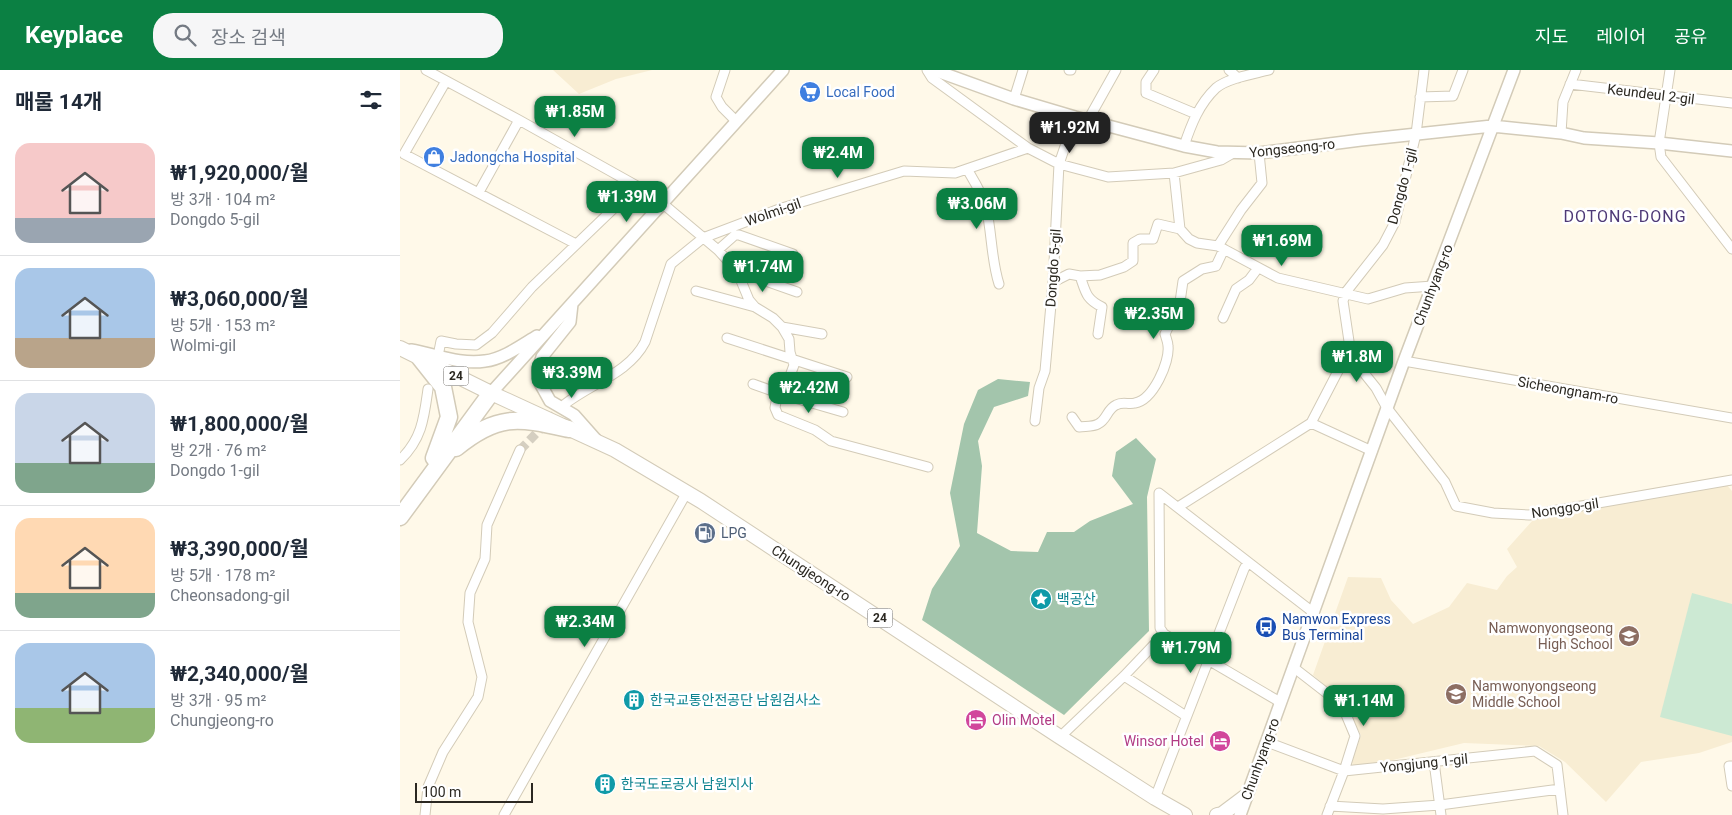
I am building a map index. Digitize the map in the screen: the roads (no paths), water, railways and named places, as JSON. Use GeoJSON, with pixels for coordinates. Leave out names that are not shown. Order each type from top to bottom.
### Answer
{"type":"FeatureCollection","features":[{"type":"Feature","properties":{"kind":"highway"},"geometry":{"type":"LineString","coordinates":[[400,517],[437,460],[449,418],[443,387],[420,358]]}},
{"type":"Feature","properties":{"kind":"highway"},"geometry":{"type":"LineString","coordinates":[[400,499],[437,460],[491,393]]}},
{"type":"Feature","properties":{"kind":"highway"},"geometry":{"type":"LineString","coordinates":[[437,460],[493,424],[529,421],[569,430]]}},
{"type":"Feature","properties":{"kind":"main road","name":"Chungjeong-ro"},"geometry":{"type":"LineString","coordinates":[[401,348],[491,393],[615,450],[687,492],[1060,737],[1185,815]]}},
{"type":"Feature","properties":{"kind":"main road"},"geometry":{"type":"LineString","coordinates":[[1217,815],[1222,814],[1246,796]]}},
{"type":"Feature","properties":{"kind":"street"},"geometry":{"type":"LineString","coordinates":[[426,70],[637,186],[662,203],[718,250],[736,271],[748,300],[755,308]]}},
{"type":"Feature","properties":{"kind":"street"},"geometry":{"type":"LineString","coordinates":[[725,70],[716,97],[722,107],[736,122]]}},
{"type":"Feature","properties":{"kind":"street"},"geometry":{"type":"LineString","coordinates":[[491,393],[783,70]]}},
{"type":"Feature","properties":{"kind":"street"},"geometry":{"type":"LineString","coordinates":[[927,70],[932,78],[1028,148],[1059,164],[1108,177],[1174,173],[1221,160],[1232,153]]}},
{"type":"Feature","properties":{"kind":"street","name":"Yongseong-ro"},"geometry":{"type":"LineString","coordinates":[[934,70],[1014,99],[1075,117],[1184,146],[1232,153],[1259,153],[1492,126],[1561,133],[1584,138],[1659,143],[1732,151]]}},
{"type":"Feature","properties":{"kind":"street"},"geometry":{"type":"LineString","coordinates":[[1014,99],[1023,70]]}},
{"type":"Feature","properties":{"kind":"street"},"geometry":{"type":"LineString","coordinates":[[1088,120],[1116,70]]}},
{"type":"Feature","properties":{"kind":"street"},"geometry":{"type":"LineString","coordinates":[[1154,70],[1146,82],[1146,93],[1196,114]]}},
{"type":"Feature","properties":{"kind":"street"},"geometry":{"type":"LineString","coordinates":[[1229,70],[1238,78]]}},
{"type":"Feature","properties":{"kind":"street"},"geometry":{"type":"LineString","coordinates":[[1184,146],[1196,114],[1217,87],[1238,78],[1269,70]]}},
{"type":"Feature","properties":{"kind":"street","name":"Dongdo 1-gil"},"geometry":{"type":"LineString","coordinates":[[1346,292],[1383,245],[1394,222],[1416,134],[1424,70]]}},
{"type":"Feature","properties":{"kind":"street"},"geometry":{"type":"LineString","coordinates":[[1420,97],[1453,96],[1463,70]]}},
{"type":"Feature","properties":{"kind":"street","name":"Chunhyang-ro"},"geometry":{"type":"LineString","coordinates":[[1240,815],[1404,361],[1514,70]]}},
{"type":"Feature","properties":{"kind":"street"},"geometry":{"type":"LineString","coordinates":[[1561,133],[1563,102],[1576,70]]}},
{"type":"Feature","properties":{"kind":"street"},"geometry":{"type":"LineString","coordinates":[[1670,70],[1659,143],[1661,157],[1732,249]]}},
{"type":"Feature","properties":{"kind":"street"},"geometry":{"type":"LineString","coordinates":[[446,81],[404,154],[576,244]]}},
{"type":"Feature","properties":{"kind":"street","name":"Keundeul 2-gil"},"geometry":{"type":"LineString","coordinates":[[1570,84],[1732,103]]}},
{"type":"Feature","properties":{"kind":"street","name":"Dongdo 5-gil"},"geometry":{"type":"LineString","coordinates":[[1035,421],[1039,388],[1045,371],[1053,282],[1059,164],[1075,117]]}},
{"type":"Feature","properties":{"kind":"street"},"geometry":{"type":"LineString","coordinates":[[479,192],[519,120]]}},
{"type":"Feature","properties":{"kind":"street","name":"Wolmi-gil"},"geometry":{"type":"LineString","coordinates":[[565,404],[578,394],[629,364],[640,353],[646,342],[671,264],[703,238],[782,208],[904,171],[955,173],[1028,148]]}},
{"type":"Feature","properties":{"kind":"street"},"geometry":{"type":"LineString","coordinates":[[1072,417],[1079,427],[1098,424],[1105,418],[1109,409],[1124,402],[1136,403],[1146,398],[1157,385],[1169,346],[1165,334],[1180,302],[1183,281],[1202,269],[1216,266],[1221,247],[1241,210],[1262,183],[1259,153]]}},
{"type":"Feature","properties":{"kind":"street"},"geometry":{"type":"LineString","coordinates":[[966,169],[980,190],[986,207],[999,284]]}},
{"type":"Feature","properties":{"kind":"street"},"geometry":{"type":"LineString","coordinates":[[1174,173],[1180,229],[1189,240],[1197,244],[1221,247],[1278,278],[1346,292],[1368,299],[1405,288],[1433,286]]}},
{"type":"Feature","properties":{"kind":"street"},"geometry":{"type":"LineString","coordinates":[[438,350],[441,342],[476,345],[492,333],[532,287],[637,186]]}},
{"type":"Feature","properties":{"kind":"street"},"geometry":{"type":"LineString","coordinates":[[1053,282],[1069,274],[1080,276],[1100,275],[1124,267],[1133,261],[1133,243],[1140,239],[1153,239],[1158,224],[1180,229]]}},
{"type":"Feature","properties":{"kind":"street"},"geometry":{"type":"LineString","coordinates":[[718,250],[735,235],[739,235],[793,254]]}},
{"type":"Feature","properties":{"kind":"street"},"geometry":{"type":"LineString","coordinates":[[1224,318],[1236,289],[1249,280],[1258,268]]}},
{"type":"Feature","properties":{"kind":"street"},"geometry":{"type":"LineString","coordinates":[[736,271],[797,292]]}},
{"type":"Feature","properties":{"kind":"street"},"geometry":{"type":"LineString","coordinates":[[1080,276],[1091,301],[1102,307],[1098,334]]}},
{"type":"Feature","properties":{"kind":"street"},"geometry":{"type":"LineString","coordinates":[[696,291],[755,308],[773,318],[782,327],[789,339],[794,365],[776,402],[778,415],[815,430],[831,441],[928,467]]}},
{"type":"Feature","properties":{"kind":"street"},"geometry":{"type":"LineString","coordinates":[[1346,292],[1344,301],[1350,348],[1356,364],[1376,388],[1388,408]]}},
{"type":"Feature","properties":{"kind":"street"},"geometry":{"type":"LineString","coordinates":[[572,304],[570,322],[542,357],[538,371],[540,383],[550,401],[574,415],[599,443]]}},
{"type":"Feature","properties":{"kind":"street"},"geometry":{"type":"LineString","coordinates":[[782,327],[822,334]]}},
{"type":"Feature","properties":{"kind":"street"},"geometry":{"type":"LineString","coordinates":[[401,348],[461,360],[486,361],[503,355],[550,328]]}},
{"type":"Feature","properties":{"kind":"street"},"geometry":{"type":"LineString","coordinates":[[727,338],[847,377]]}},
{"type":"Feature","properties":{"kind":"street"},"geometry":{"type":"LineString","coordinates":[[1178,507],[1311,423],[1350,348]]}},
{"type":"Feature","properties":{"kind":"street","name":"Sicheongnam-ro"},"geometry":{"type":"LineString","coordinates":[[1404,361],[1732,418]]}},
{"type":"Feature","properties":{"kind":"street"},"geometry":{"type":"LineString","coordinates":[[753,384],[843,412]]}},
{"type":"Feature","properties":{"kind":"street"},"geometry":{"type":"LineString","coordinates":[[400,460],[416,441],[423,425],[428,390]]}},
{"type":"Feature","properties":{"kind":"street","name":"Nonggo-gil"},"geometry":{"type":"LineString","coordinates":[[1388,408],[1445,482],[1456,506],[1465,508],[1493,513],[1529,515],[1732,480]]}},
{"type":"Feature","properties":{"kind":"street"},"geometry":{"type":"LineString","coordinates":[[1311,423],[1372,451]]}},
{"type":"Feature","properties":{"kind":"street"},"geometry":{"type":"LineString","coordinates":[[425,815],[428,787],[443,752],[478,697],[482,677],[468,622],[470,593],[485,559],[488,525],[520,450]]}},
{"type":"Feature","properties":{"kind":"street"},"geometry":{"type":"LineString","coordinates":[[504,815],[687,492]]}},
{"type":"Feature","properties":{"kind":"street"},"geometry":{"type":"LineString","coordinates":[[1060,737],[1124,676],[1164,634],[1160,628],[1159,492],[1314,613]]}},
{"type":"Feature","properties":{"kind":"street"},"geometry":{"type":"LineString","coordinates":[[1155,798],[1248,562]]}},
{"type":"Feature","properties":{"kind":"street","name":"Chunhyang-ro"},"geometry":{"type":"LineString","coordinates":[[1164,634],[1280,702]]}},
{"type":"Feature","properties":{"kind":"street"},"geometry":{"type":"LineString","coordinates":[[1293,667],[1342,705],[1355,736],[1327,815]]}},
{"type":"Feature","properties":{"kind":"street"},"geometry":{"type":"LineString","coordinates":[[1124,676],[1186,716]]}},
{"type":"Feature","properties":{"kind":"street","name":"Yongjung 1-gil"},"geometry":{"type":"LineString","coordinates":[[1267,742],[1344,771],[1535,751],[1557,765],[1563,815]]}},
{"type":"Feature","properties":{"kind":"street"},"geometry":{"type":"LineString","coordinates":[[1434,762],[1441,815]]}},
{"type":"Feature","properties":{"kind":"street"},"geometry":{"type":"LineString","coordinates":[[1732,766],[1729,766],[1732,786]]}},
{"type":"Feature","properties":{"kind":"street"},"geometry":{"type":"LineString","coordinates":[[1330,806],[1383,809],[1440,805],[1560,789]]}},
{"type":"Feature","properties":{"kind":"street"},"geometry":{"type":"LineString","coordinates":[[1246,796],[1250,815]]}},
{"type":"Feature","properties":{"kind":"tunnel"},"geometry":{"type":"LineString","coordinates":[[520,450],[565,404]]}},
{"type":"Feature","properties":{"kind":"place","name":"Local Food"},"geometry":{"type":"Point","coordinates":[810,92]}},
{"type":"Feature","properties":{"kind":"place","name":"Jadongcha Hospital"},"geometry":{"type":"Point","coordinates":[434,157]}},
{"type":"Feature","properties":{"kind":"place","name":"LPG"},"geometry":{"type":"Point","coordinates":[705,533]}},
{"type":"Feature","properties":{"kind":"place","name":"백공산"},"geometry":{"type":"Point","coordinates":[1041,599]}},
{"type":"Feature","properties":{"kind":"place","name":"Namwon Express Bus Terminal"},"geometry":{"type":"Point","coordinates":[1266,627]}},
{"type":"Feature","properties":{"kind":"place","name":"Namwonyongseong High School"},"geometry":{"type":"Point","coordinates":[1629,636]}},
{"type":"Feature","properties":{"kind":"place","name":"Namwonyongseong Middle School"},"geometry":{"type":"Point","coordinates":[1456,694]}},
{"type":"Feature","properties":{"kind":"place","name":"한국교통안전공단 남원검사소"},"geometry":{"type":"Point","coordinates":[634,700]}},
{"type":"Feature","properties":{"kind":"place","name":"Olin Motel"},"geometry":{"type":"Point","coordinates":[976,720]}},
{"type":"Feature","properties":{"kind":"place","name":"Winsor Hotel"},"geometry":{"type":"Point","coordinates":[1220,741]}},
{"type":"Feature","properties":{"kind":"place","name":"한국도로공사 남원지사"},"geometry":{"type":"Point","coordinates":[605,784]}},
{"type":"Feature","properties":{"kind":"district","name":"DOTONG-DONG"},"geometry":{"type":"Point","coordinates":[1625,216]}}]}
